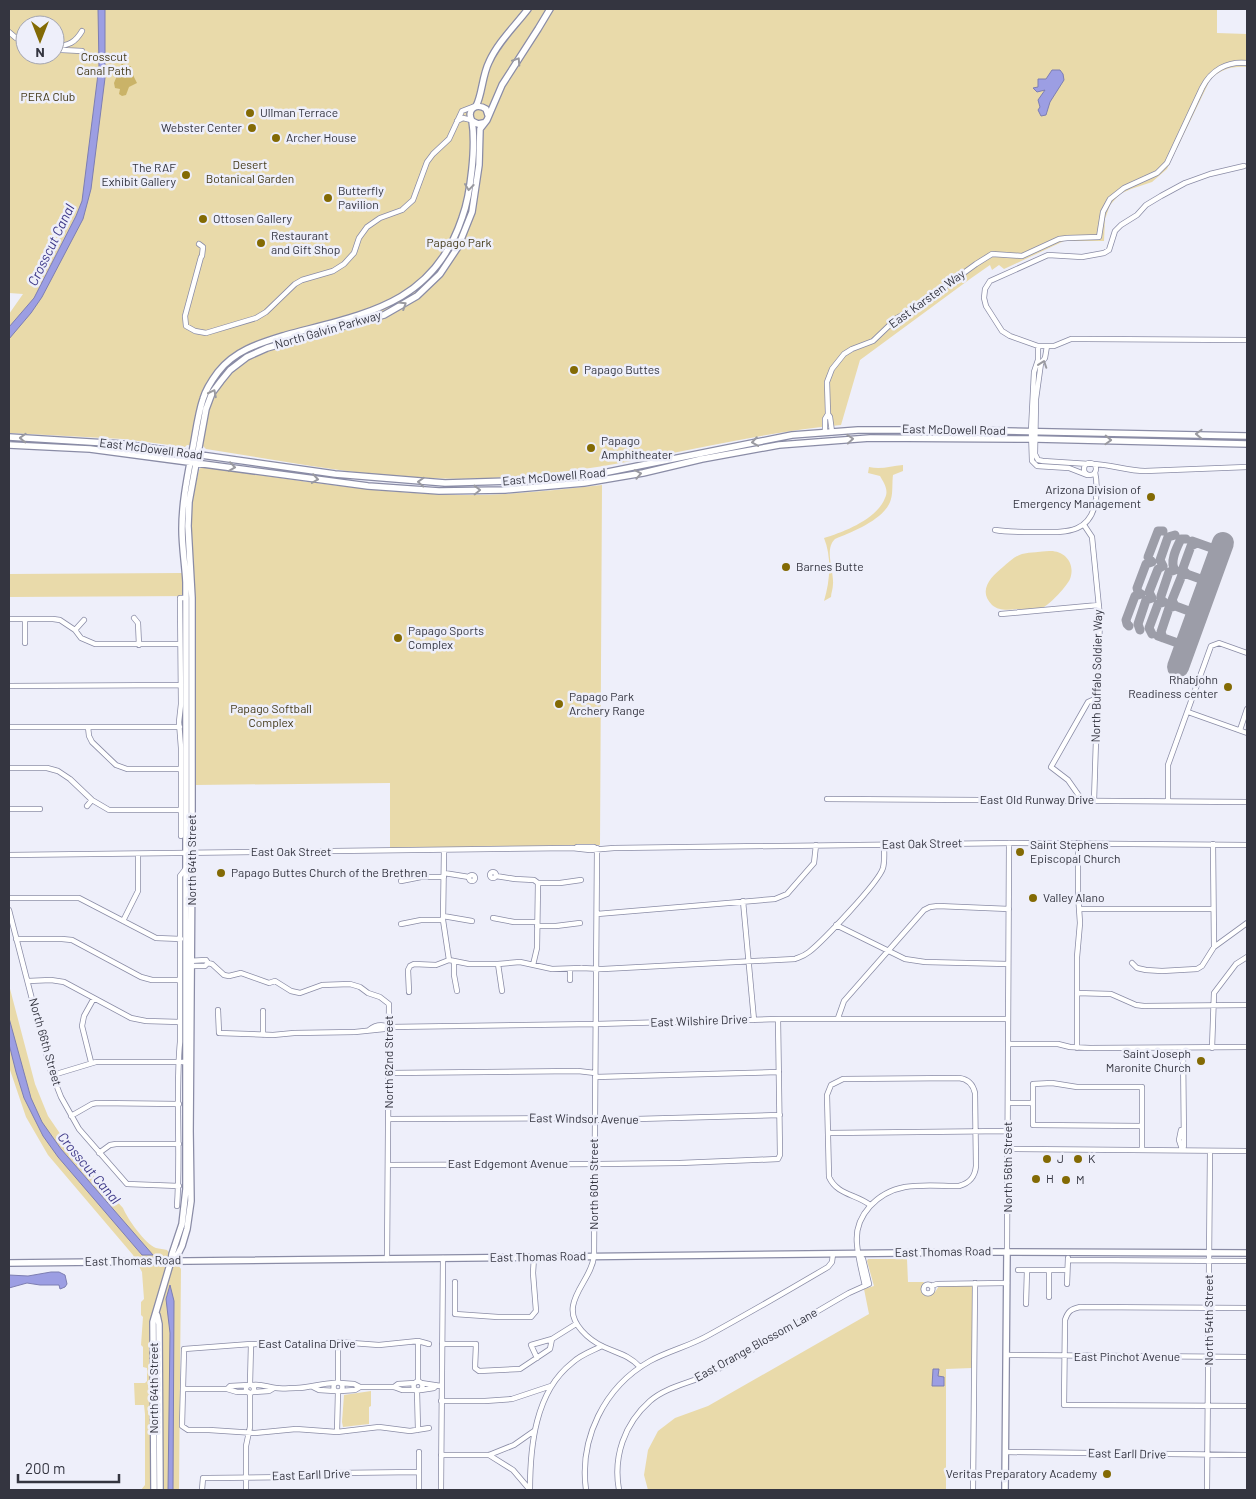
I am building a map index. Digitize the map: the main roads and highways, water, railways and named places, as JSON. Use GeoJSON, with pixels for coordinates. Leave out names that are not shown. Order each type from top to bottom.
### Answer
{"type":"FeatureCollection","features":[{"type":"Feature","properties":{"kind":"main road"},"geometry":{"type":"LineString","coordinates":[[528,9],[489,61],[479,100],[470,112],[471,121],[478,124],[483,123],[488,117],[502,85],[550,9]]}},
{"type":"Feature","properties":{"kind":"main road"},"geometry":{"type":"LineString","coordinates":[[475,106],[481,106],[486,109],[488,117]]}},
{"type":"Feature","properties":{"kind":"main road","name":"North Galvin Parkway"},"geometry":{"type":"LineString","coordinates":[[195,454],[201,406],[206,392],[219,371],[236,355],[262,342],[378,309],[405,294],[435,268],[453,240],[465,210],[472,150],[471,121]]}},
{"type":"Feature","properties":{"kind":"main road","name":"North Galvin Parkway"},"geometry":{"type":"LineString","coordinates":[[195,454],[212,393],[224,377],[241,361],[267,348],[384,315],[416,296],[440,274],[458,247],[470,219],[475,200],[479,165],[479,132],[483,123]]}},
{"type":"Feature","properties":{"kind":"main road","name":"East McDowell Road"},"geometry":{"type":"LineString","coordinates":[[9,437],[109,443],[378,479],[445,483],[563,478],[610,472],[742,444],[792,435],[829,432],[889,429],[1247,436]]}},
{"type":"Feature","properties":{"kind":"main road"},"geometry":{"type":"LineString","coordinates":[[781,445],[784,442],[825,438],[829,432]]}},
{"type":"Feature","properties":{"kind":"main road"},"geometry":{"type":"LineString","coordinates":[[38,438],[71,448],[79,444],[109,443]]}},
{"type":"Feature","properties":{"kind":"main road","name":"East McDowell Road"},"geometry":{"type":"LineString","coordinates":[[9,445],[71,448],[132,454],[374,487],[432,491],[505,490],[604,480],[781,445],[872,438],[1034,439],[1247,444]]}},
{"type":"Feature","properties":{"kind":"main road","name":"North 64th Street"},"geometry":{"type":"LineString","coordinates":[[160,1490],[159,1324],[157,1316],[161,1291],[171,1261],[178,1254],[185,1236],[189,1192],[189,726],[183,505],[195,454]]}},
{"type":"Feature","properties":{"kind":"main road","name":"North 64th Street"},"geometry":{"type":"LineString","coordinates":[[185,540],[192,593],[189,726]]}},
{"type":"Feature","properties":{"kind":"main road","name":"North 64th Street"},"geometry":{"type":"LineString","coordinates":[[189,963],[187,867],[190,853]]}},
{"type":"Feature","properties":{"kind":"main road","name":"North 56th Street"},"geometry":{"type":"LineString","coordinates":[[1005,1490],[1008,1252]]}},
{"type":"Feature","properties":{"kind":"main road","name":"East Thomas Road"},"geometry":{"type":"LineString","coordinates":[[9,1263],[859,1253],[1247,1253]]}},
{"type":"Feature","properties":{"kind":"main road","name":"North 64th Street"},"geometry":{"type":"LineString","coordinates":[[154,1490],[153,1322],[157,1316]]}},
{"type":"Feature","properties":{"kind":"water"},"geometry":{"type":"Polygon","coordinates":[[[98,9],[105,9],[105,78],[91,189],[83,219],[42,297],[9,339],[9,327],[34,298],[82,201],[99,66],[98,9]]]}},
{"type":"Feature","properties":{"kind":"water"},"geometry":{"type":"Polygon","coordinates":[[[1052,70],[1060,70],[1064,80],[1050,102],[1046,115],[1041,116],[1038,110],[1040,107],[1038,100],[1045,90],[1037,92],[1033,88],[1038,87],[1038,79],[1046,79],[1052,70]]]}},
{"type":"Feature","properties":{"kind":"water"},"geometry":{"type":"Polygon","coordinates":[[[9,1018],[31,1098],[42,1122],[61,1149],[153,1255],[142,1255],[58,1157],[43,1136],[24,1098],[16,1072],[9,1044],[9,1018]]]}},
{"type":"Feature","properties":{"kind":"water"},"geometry":{"type":"Polygon","coordinates":[[[59,1272],[65,1275],[67,1284],[65,1287],[60,1289],[59,1285],[27,1283],[9,1288],[9,1275],[28,1276],[59,1272]]]}},
{"type":"Feature","properties":{"kind":"water"},"geometry":{"type":"Polygon","coordinates":[[[170,1285],[174,1301],[173,1490],[168,1490],[170,1333],[166,1299],[170,1285]]]}},
{"type":"Feature","properties":{"kind":"water"},"geometry":{"type":"Polygon","coordinates":[[[933,1369],[939,1369],[938,1376],[944,1377],[944,1386],[932,1386],[933,1369]]]}},
{"type":"Feature","properties":{"kind":"place","name":"Ullman Terrace"},"geometry":{"type":"Point","coordinates":[250,113]}},
{"type":"Feature","properties":{"kind":"place","name":"Webster Center"},"geometry":{"type":"Point","coordinates":[252,128]}},
{"type":"Feature","properties":{"kind":"place","name":"Archer House"},"geometry":{"type":"Point","coordinates":[276,138]}},
{"type":"Feature","properties":{"kind":"place","name":"The RAF Exhibit Gallery"},"geometry":{"type":"Point","coordinates":[186,175]}},
{"type":"Feature","properties":{"kind":"place","name":"Butterfly Pavilion"},"geometry":{"type":"Point","coordinates":[328,198]}},
{"type":"Feature","properties":{"kind":"place","name":"Ottosen Gallery"},"geometry":{"type":"Point","coordinates":[203,219]}},
{"type":"Feature","properties":{"kind":"place","name":"Restaurant and Gift Shop"},"geometry":{"type":"Point","coordinates":[261,243]}},
{"type":"Feature","properties":{"kind":"place","name":"Papago Buttes"},"geometry":{"type":"Point","coordinates":[574,370]}},
{"type":"Feature","properties":{"kind":"place","name":"Papago Amphitheater"},"geometry":{"type":"Point","coordinates":[591,448]}},
{"type":"Feature","properties":{"kind":"place","name":"Arizona Division of Emergency Management"},"geometry":{"type":"Point","coordinates":[1151,497]}},
{"type":"Feature","properties":{"kind":"place","name":"Barnes Butte"},"geometry":{"type":"Point","coordinates":[786,567]}},
{"type":"Feature","properties":{"kind":"place","name":"Papago Sports Complex"},"geometry":{"type":"Point","coordinates":[398,638]}},
{"type":"Feature","properties":{"kind":"place","name":"Rhabjohn Readiness center"},"geometry":{"type":"Point","coordinates":[1228,687]}},
{"type":"Feature","properties":{"kind":"place","name":"Papago Park Archery Range"},"geometry":{"type":"Point","coordinates":[559,704]}},
{"type":"Feature","properties":{"kind":"place","name":"Saint Stephens Episcopal Church"},"geometry":{"type":"Point","coordinates":[1020,852]}},
{"type":"Feature","properties":{"kind":"place","name":"Papago Buttes Church of the Brethren"},"geometry":{"type":"Point","coordinates":[221,873]}},
{"type":"Feature","properties":{"kind":"place","name":"Valley Alano"},"geometry":{"type":"Point","coordinates":[1033,898]}},
{"type":"Feature","properties":{"kind":"place","name":"Saint Joseph Maronite Church"},"geometry":{"type":"Point","coordinates":[1201,1061]}},
{"type":"Feature","properties":{"kind":"place","name":"J"},"geometry":{"type":"Point","coordinates":[1047,1159]}},
{"type":"Feature","properties":{"kind":"place","name":"K"},"geometry":{"type":"Point","coordinates":[1078,1159]}},
{"type":"Feature","properties":{"kind":"place","name":"H"},"geometry":{"type":"Point","coordinates":[1036,1179]}},
{"type":"Feature","properties":{"kind":"place","name":"M"},"geometry":{"type":"Point","coordinates":[1066,1180]}},
{"type":"Feature","properties":{"kind":"place","name":"Veritas Preparatory Academy"},"geometry":{"type":"Point","coordinates":[1107,1474]}},
{"type":"Feature","properties":{"kind":"park label","name":"Crosscut Canal Path"},"geometry":{"type":"Point","coordinates":[104,64]}},
{"type":"Feature","properties":{"kind":"park label","name":"PERA Club"},"geometry":{"type":"Point","coordinates":[48,97]}},
{"type":"Feature","properties":{"kind":"park label","name":"Desert Botanical Garden"},"geometry":{"type":"Point","coordinates":[250,172]}},
{"type":"Feature","properties":{"kind":"park label","name":"Papago Park"},"geometry":{"type":"Point","coordinates":[459,243]}},
{"type":"Feature","properties":{"kind":"park label","name":"Papago Softball Complex"},"geometry":{"type":"Point","coordinates":[271,716]}},
{"type":"Feature","properties":{"kind":"water label","name":"Crosscut Canal"},"geometry":{"type":"Point","coordinates":[51,245]}},
{"type":"Feature","properties":{"kind":"water label","name":"Crosscut Canal"},"geometry":{"type":"Point","coordinates":[89,1168]}}]}
